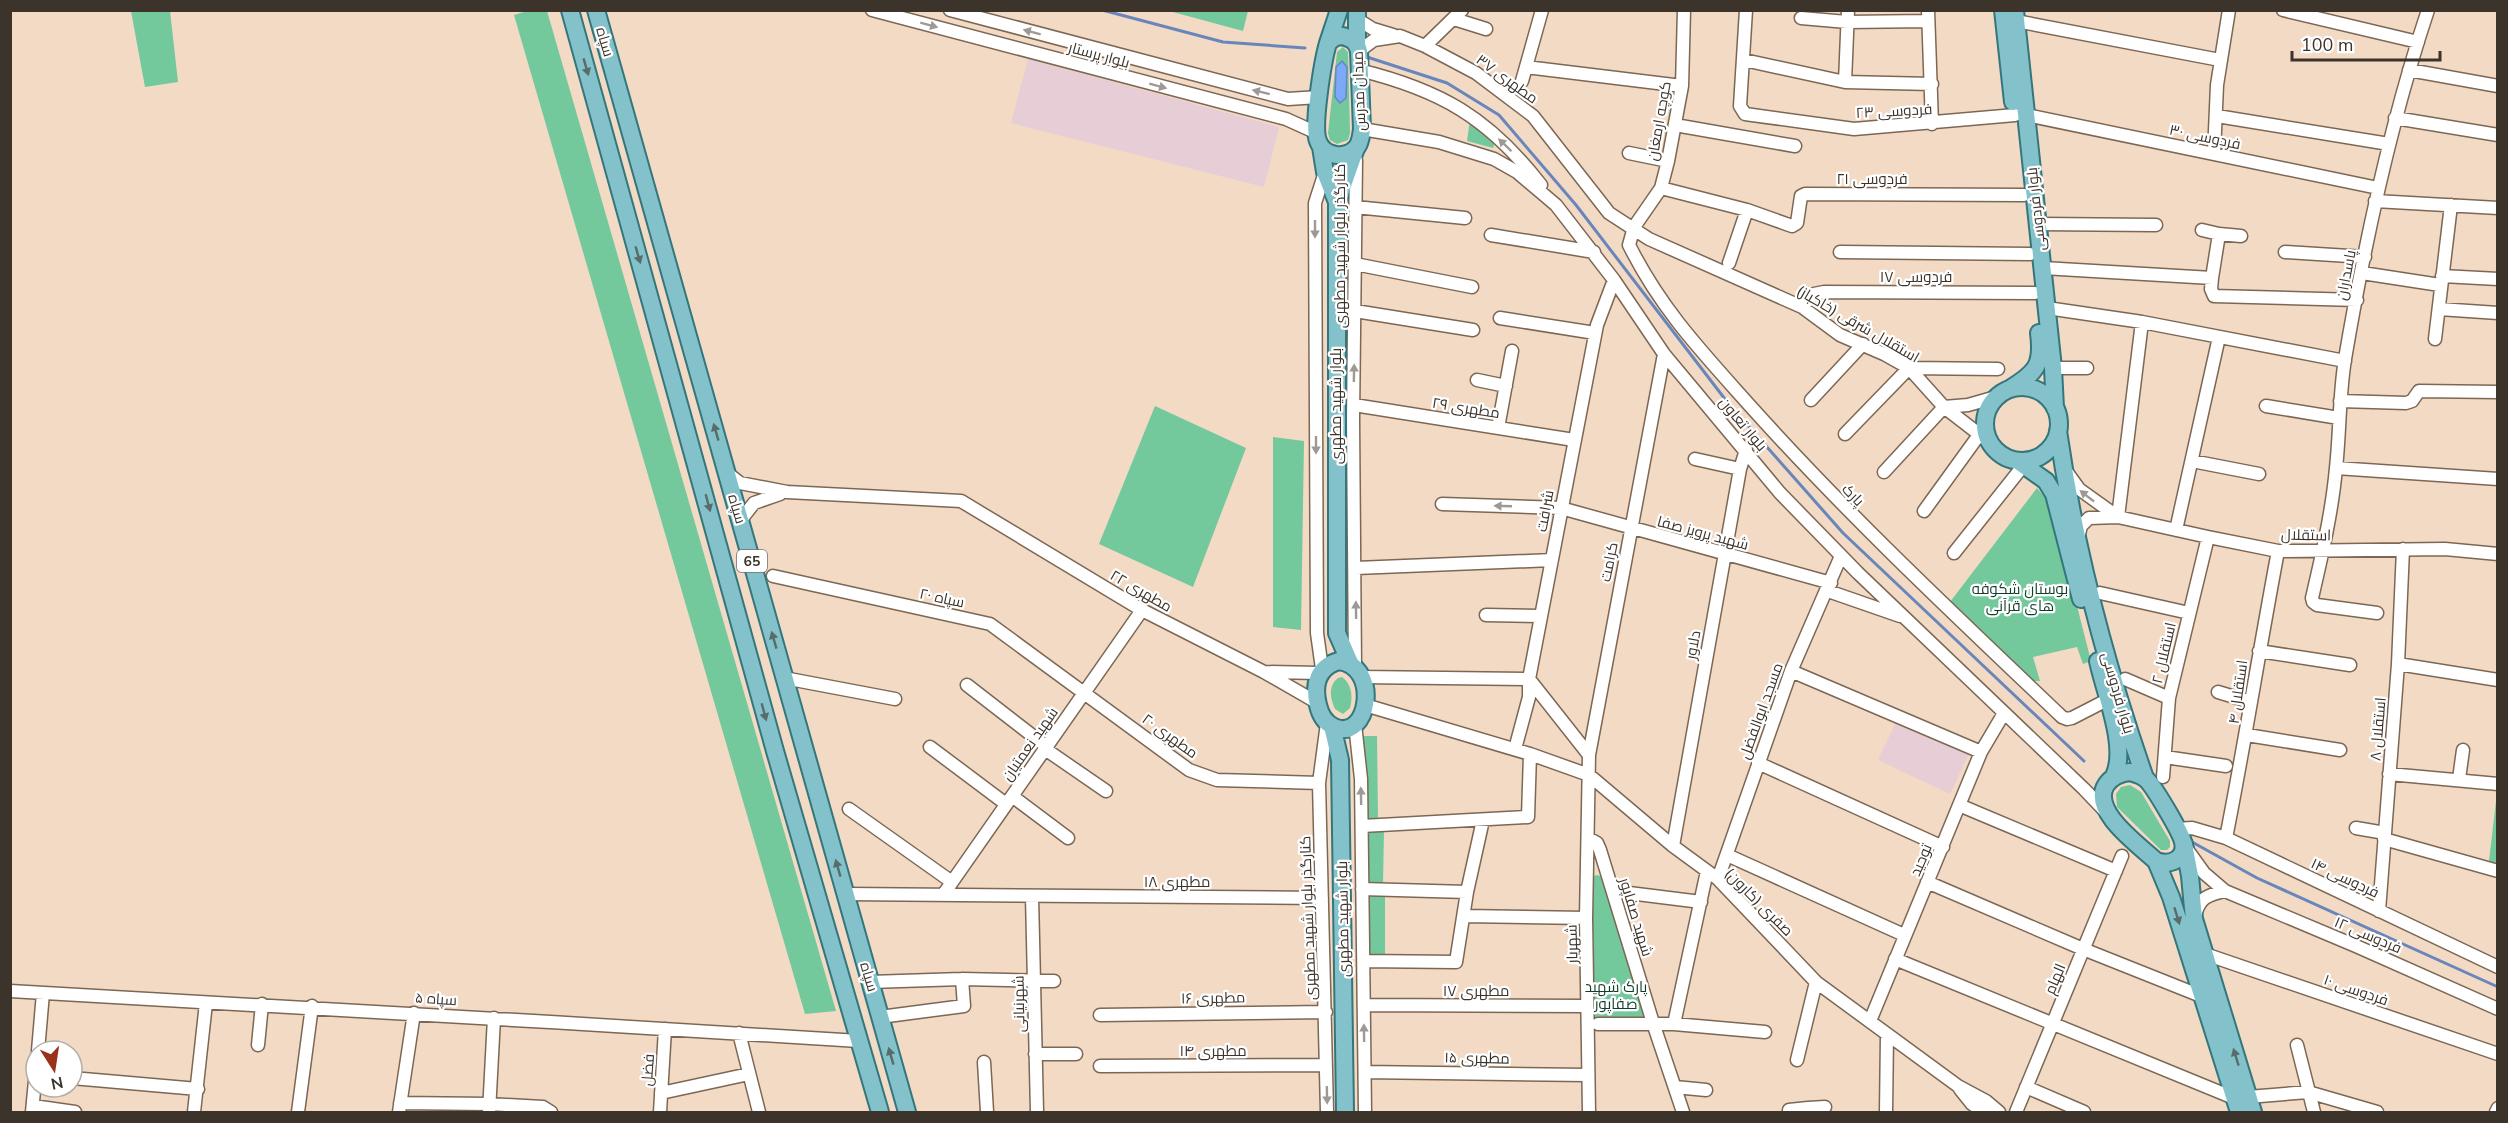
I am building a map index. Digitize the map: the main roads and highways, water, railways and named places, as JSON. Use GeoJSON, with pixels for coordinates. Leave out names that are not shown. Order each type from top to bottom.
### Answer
{"type":"FeatureCollection","features":[{"type":"Feature","properties":{"kind":"main road","name":"سپاه"},"geometry":{"type":"LineString","coordinates":[[570,10],[775,751],[880,1113]]}},
{"type":"Feature","properties":{"kind":"main road","name":"سپاه"},"geometry":{"type":"LineString","coordinates":[[596,10],[907,1113]]}},
{"type":"Feature","properties":{"kind":"main road"},"geometry":{"type":"LineString","coordinates":[[1328,43],[1339,10]]}},
{"type":"Feature","properties":{"kind":"main road","name":"بلوار فردوسی"},"geometry":{"type":"LineString","coordinates":[[2003,10],[2038,224],[2055,408]]}},
{"type":"Feature","properties":{"kind":"main road"},"geometry":{"type":"LineString","coordinates":[[1357,15],[1358,48]]}},
{"type":"Feature","properties":{"kind":"main road","name":"بلوار فردوسی"},"geometry":{"type":"LineString","coordinates":[[2012,388],[2031,376],[2039,363],[2041,350],[2024,195],[2016,16]]}},
{"type":"Feature","properties":{"kind":"main road","name":"میدان مدرس"},"geometry":{"type":"LineString","coordinates":[[1343,36],[1352,38],[1358,48],[1362,129],[1360,141],[1356,148],[1342,155],[1335,155],[1319,140],[1319,97],[1328,43],[1335,37],[1343,36]]}},
{"type":"Feature","properties":{"kind":"main road","name":"بلوار شهید مطهری"},"geometry":{"type":"LineString","coordinates":[[1319,140],[1325,172],[1337,202],[1335,404],[1337,633],[1356,670]]}},
{"type":"Feature","properties":{"kind":"main road"},"geometry":{"type":"LineString","coordinates":[[1337,202],[1356,148]]}},
{"type":"Feature","properties":{"kind":"main road"},"geometry":{"type":"LineString","coordinates":[[2012,388],[2032,388],[2050,399],[2059,419],[2058,431],[2048,450],[2039,457],[2020,463],[2006,458],[1984,438],[1985,418],[1989,406],[1996,397],[2012,388]]}},
{"type":"Feature","properties":{"kind":"main road","name":"بلوار فردوسی"},"geometry":{"type":"LineString","coordinates":[[2058,431],[2071,517],[2112,673],[2145,778],[2180,836]]}},
{"type":"Feature","properties":{"kind":"main road","name":"بلوار فردوسی"},"geometry":{"type":"LineString","coordinates":[[2020,463],[2046,481],[2054,494],[2107,700],[2118,734],[2119,765],[2102,797],[2106,813],[2156,861]]}},
{"type":"Feature","properties":{"kind":"main road"},"geometry":{"type":"LineString","coordinates":[[1337,633],[1323,670],[1317,703],[1329,724],[1344,729],[1353,726]]}},
{"type":"Feature","properties":{"kind":"main road"},"geometry":{"type":"LineString","coordinates":[[1323,670],[1339,661],[1356,670],[1365,688],[1365,705],[1362,715],[1353,726],[1340,760]]}},
{"type":"Feature","properties":{"kind":"main road","name":"بلوار شهید مطهری"},"geometry":{"type":"LineString","coordinates":[[1329,724],[1340,760],[1345,1113]]}},
{"type":"Feature","properties":{"kind":"main road"},"geometry":{"type":"LineString","coordinates":[[2111,779],[2130,772],[2145,778]]}},
{"type":"Feature","properties":{"kind":"main road"},"geometry":{"type":"LineString","coordinates":[[2156,861],[2164,864],[2179,859],[2183,852],[2180,836]]}},
{"type":"Feature","properties":{"kind":"main road"},"geometry":{"type":"LineString","coordinates":[[2180,836],[2190,876],[2194,919],[2244,1105]]}},
{"type":"Feature","properties":{"kind":"main road"},"geometry":{"type":"LineString","coordinates":[[2156,861],[2166,880],[2201,996],[2244,1105]]}},
{"type":"Feature","properties":{"kind":"water"},"geometry":{"type":"Polygon","coordinates":[[[1342,61],[1347,67],[1346,98],[1340,103],[1335,97],[1336,67],[1342,61]]]}},
{"type":"Feature","properties":{"kind":"waterway"},"geometry":{"type":"LineString","coordinates":[[1102,10],[1223,42],[1305,48]]}},
{"type":"Feature","properties":{"kind":"waterway"},"geometry":{"type":"LineString","coordinates":[[1367,57],[1447,83],[1499,115],[1576,205],[1728,403],[1843,533],[2084,761]]}},
{"type":"Feature","properties":{"kind":"waterway"},"geometry":{"type":"LineString","coordinates":[[2192,842],[2257,878],[2498,987]]}},
{"type":"Feature","properties":{"kind":"park label","name":"بوستان شکوفه های قرآنی"},"geometry":{"type":"Point","coordinates":[2020,598]}},
{"type":"Feature","properties":{"kind":"park label","name":"پارک شهید صفاپور"},"geometry":{"type":"Point","coordinates":[1616,996]}}]}
